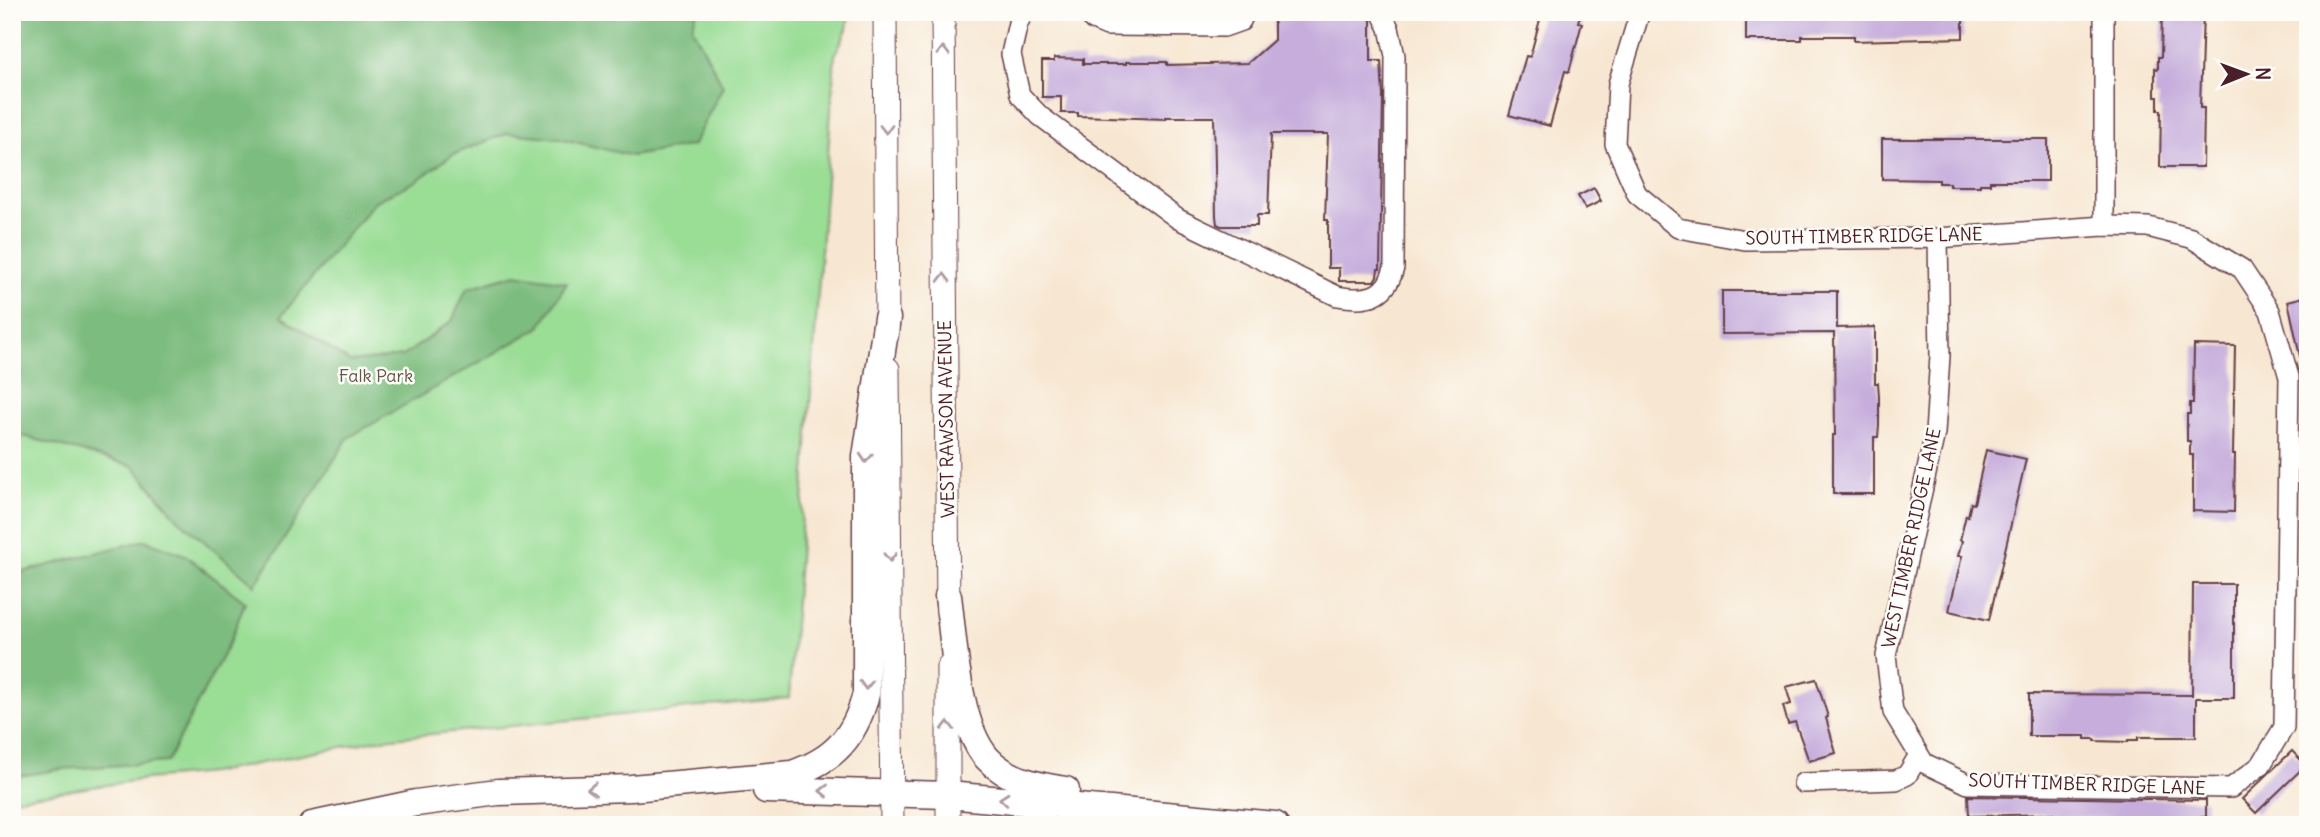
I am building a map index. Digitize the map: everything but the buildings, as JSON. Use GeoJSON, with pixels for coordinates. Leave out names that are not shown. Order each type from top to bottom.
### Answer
{"type":"FeatureCollection","features":[{"type":"Feature","properties":{"kind":"highway"},"geometry":{"type":"LineString","coordinates":[[631,788],[792,774],[825,760],[849,736],[856,724],[866,694],[866,457],[887,317]]}},
{"type":"Feature","properties":{"kind":"highway"},"geometry":{"type":"LineString","coordinates":[[948,596],[961,693],[972,732],[988,758],[1002,770],[1024,781],[1048,788],[1112,797],[1170,814]]}},
{"type":"Feature","properties":{"kind":"highway"},"geometry":{"type":"LineString","coordinates":[[312,825],[416,803],[498,792],[631,788],[948,795],[1275,825]]}},
{"type":"Feature","properties":{"kind":"main road"},"geometry":{"type":"LineString","coordinates":[[886,12],[892,825]]}},
{"type":"Feature","properties":{"kind":"main road","name":"WEST RAWSON AVENUE"},"geometry":{"type":"LineString","coordinates":[[943,12],[948,825]]}},
{"type":"Feature","properties":{"kind":"street"},"geometry":{"type":"LineString","coordinates":[[1024,12],[1018,23],[1011,54],[1020,95],[1040,116],[1178,219],[1337,296],[1358,300],[1376,295],[1390,282],[1394,268],[1395,56],[1389,28],[1381,12]]}},
{"type":"Feature","properties":{"kind":"street"},"geometry":{"type":"LineString","coordinates":[[1091,12],[1093,20],[1107,26],[1224,27],[1241,21],[1245,12]]}},
{"type":"Feature","properties":{"kind":"street","name":"SOUTH TIMBER RIDGE LANE"},"geometry":{"type":"LineString","coordinates":[[1640,12],[1618,85],[1615,144],[1637,194],[1678,228],[1745,240],[1938,237],[2104,226],[2148,226],[2191,238],[2242,269],[2270,311],[2289,377],[2284,727],[2261,765],[2231,788],[1968,784],[1924,763],[1893,712]]}},
{"type":"Feature","properties":{"kind":"street"},"geometry":{"type":"LineString","coordinates":[[2104,12],[2104,226]]}},
{"type":"Feature","properties":{"kind":"street","name":"WEST TIMBER RIDGE LANE"},"geometry":{"type":"LineString","coordinates":[[1893,712],[1886,656],[1935,433],[1940,356],[1938,237]]}},
{"type":"Feature","properties":{"kind":"street"},"geometry":{"type":"LineString","coordinates":[[1802,783],[1896,780],[1907,775],[1919,755]]}},
{"type":"Feature","properties":{"kind":"green space","name":"Falk Park"},"geometry":{"type":"Polygon","coordinates":[[[12,12],[849,12],[847,29],[835,55],[789,698],[382,739],[211,773],[146,779],[12,799],[12,12]]]}},
{"type":"Feature","properties":{"kind":"green space"},"geometry":{"type":"Polygon","coordinates":[[[12,12],[697,12],[692,27],[723,86],[693,145],[632,156],[559,138],[509,133],[452,155],[415,182],[375,201],[281,316],[350,362],[403,356],[452,321],[467,288],[516,274],[567,282],[540,327],[348,438],[255,585],[178,519],[133,466],[12,433],[12,12]]]}},
{"type":"Feature","properties":{"kind":"green space"},"geometry":{"type":"Polygon","coordinates":[[[145,540],[185,555],[245,602],[231,639],[167,762],[63,769],[12,777],[12,577],[145,540]]]}}]}
